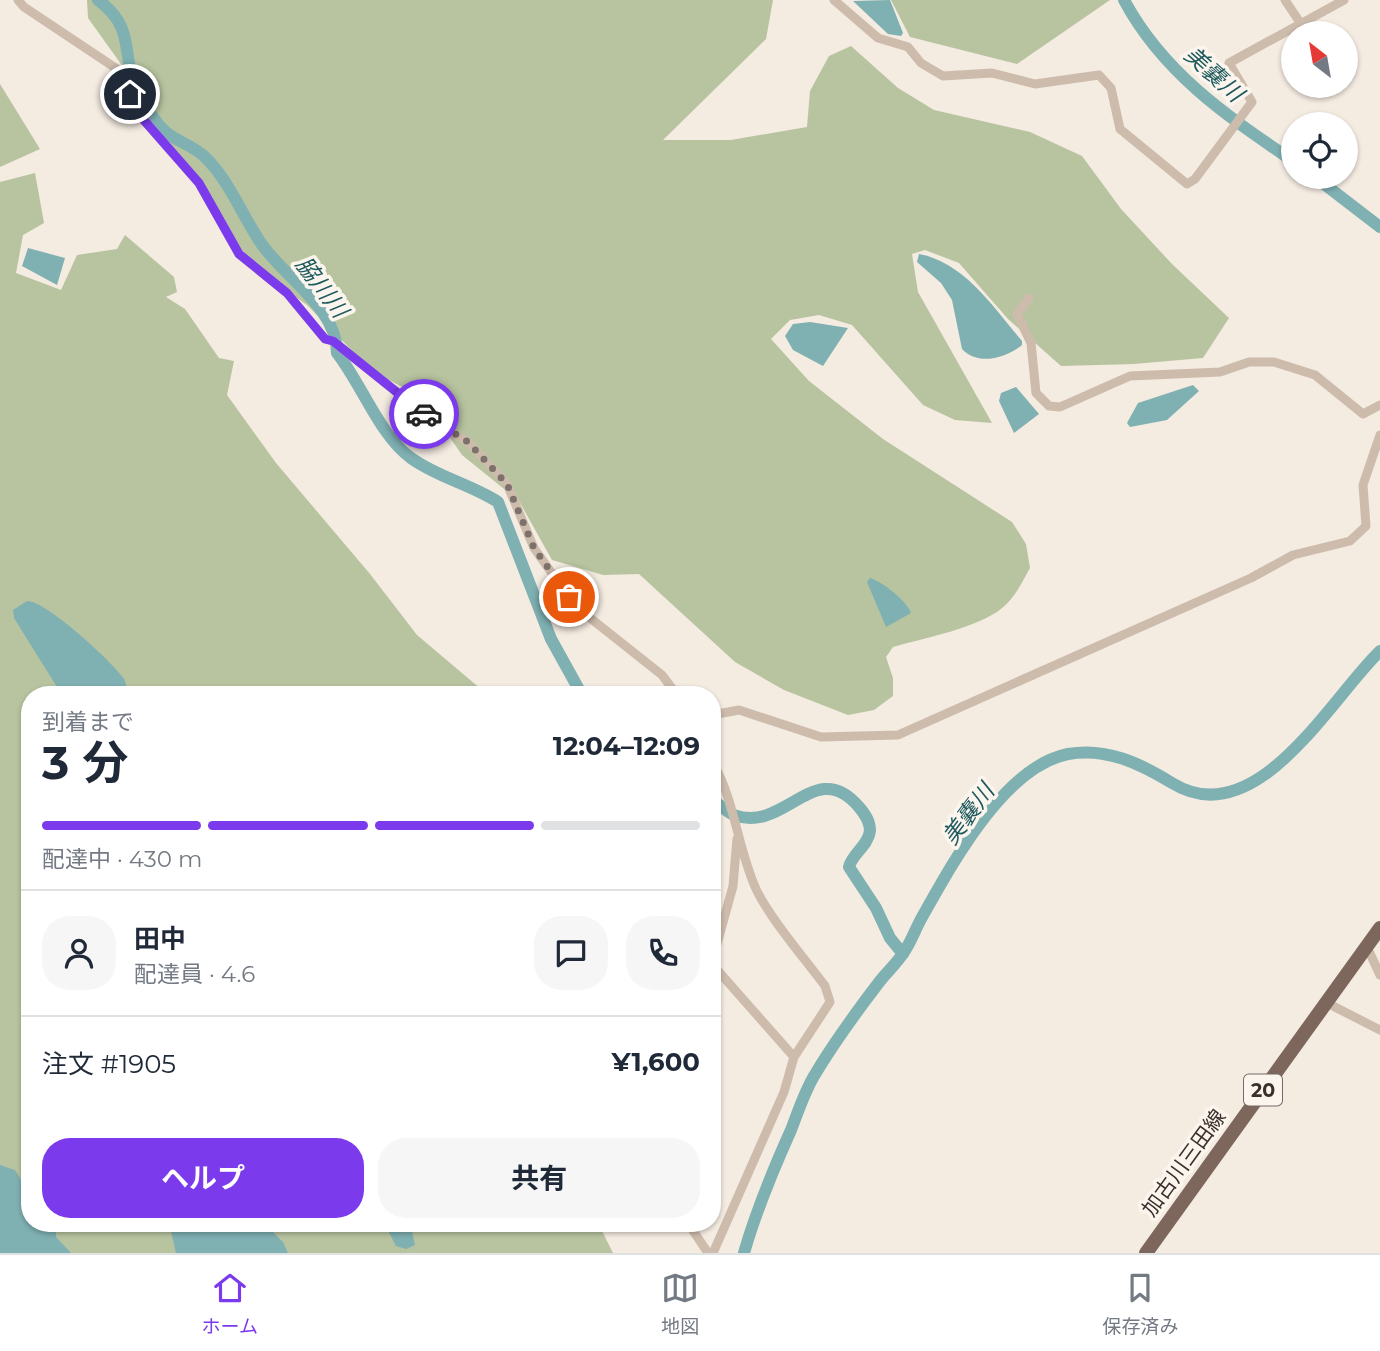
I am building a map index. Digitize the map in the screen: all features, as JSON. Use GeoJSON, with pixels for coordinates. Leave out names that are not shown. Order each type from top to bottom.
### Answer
{"type":"FeatureCollection","features":[{"type":"Feature","properties":{"kind":"main road","name":"加古川三田線"},"geometry":{"type":"LineString","coordinates":[[1146,1253],[1380,928]]}},
{"type":"Feature","properties":{"kind":"street"},"geometry":{"type":"LineString","coordinates":[[18,0],[24,7],[117,69],[142,118],[199,183],[239,254],[287,293],[325,339],[333,341],[439,426],[468,442],[507,484],[534,548],[575,606],[594,624],[663,675],[671,686]]}},
{"type":"Feature","properties":{"kind":"street"},"geometry":{"type":"LineString","coordinates":[[834,0],[878,38],[908,47],[921,63],[943,76],[992,73],[1035,84],[1099,75],[1111,88],[1120,129],[1187,184],[1195,179],[1252,102],[1229,63],[1281,35]]}},
{"type":"Feature","properties":{"kind":"street"},"geometry":{"type":"LineString","coordinates":[[1285,0],[1299,21]]}},
{"type":"Feature","properties":{"kind":"street"},"geometry":{"type":"LineString","coordinates":[[1306,21],[1344,0]]}},
{"type":"Feature","properties":{"kind":"street"},"geometry":{"type":"LineString","coordinates":[[1028,298],[1017,314],[1031,343],[1036,394],[1049,406],[1060,407],[1130,376],[1220,372],[1249,362],[1274,362],[1315,374],[1363,414],[1380,405]]}},
{"type":"Feature","properties":{"kind":"street"},"geometry":{"type":"LineString","coordinates":[[721,713],[739,710],[821,737],[898,735],[1251,578],[1293,555],[1350,541],[1366,526],[1363,485],[1380,435]]}},
{"type":"Feature","properties":{"kind":"street"},"geometry":{"type":"LineString","coordinates":[[721,780],[728,795],[737,838],[756,889],[825,986],[830,1002],[794,1058],[784,1092],[721,1229]]}},
{"type":"Feature","properties":{"kind":"street"},"geometry":{"type":"LineString","coordinates":[[721,930],[733,886],[737,838]]}},
{"type":"Feature","properties":{"kind":"street"},"geometry":{"type":"LineString","coordinates":[[1367,947],[1377,960],[1380,975]]}},
{"type":"Feature","properties":{"kind":"street"},"geometry":{"type":"LineString","coordinates":[[721,973],[794,1058]]}},
{"type":"Feature","properties":{"kind":"street"},"geometry":{"type":"LineString","coordinates":[[1326,1003],[1380,1030]]}},
{"type":"Feature","properties":{"kind":"street"},"geometry":{"type":"LineString","coordinates":[[695,1232],[710,1253],[720,1232]]}},
{"type":"Feature","properties":{"kind":"green space"},"geometry":{"type":"Polygon","coordinates":[[[87,0],[773,0],[766,39],[663,140],[731,140],[807,127],[810,91],[829,56],[851,46],[898,88],[934,110],[1030,132],[1082,156],[1121,209],[1172,264],[1229,318],[1203,358],[1134,364],[1061,366],[1008,319],[959,263],[925,250],[912,254],[918,292],[992,423],[955,420],[923,405],[852,325],[819,315],[790,320],[771,339],[809,381],[883,439],[1012,522],[1026,544],[1030,568],[1007,604],[992,615],[965,627],[893,647],[886,657],[893,678],[893,696],[874,710],[848,715],[784,690],[735,662],[639,574],[603,575],[552,560],[519,501],[462,455],[422,397],[373,372],[307,305],[262,273],[215,219],[136,85],[88,18],[87,0]]]}},
{"type":"Feature","properties":{"kind":"green space"},"geometry":{"type":"Polygon","coordinates":[[[891,0],[1110,0],[1017,64],[910,37],[891,0]]]}},
{"type":"Feature","properties":{"kind":"green space"},"geometry":{"type":"Polygon","coordinates":[[[0,84],[40,149],[0,167],[0,84]]]}},
{"type":"Feature","properties":{"kind":"green space"},"geometry":{"type":"Polygon","coordinates":[[[35,173],[44,223],[23,235],[16,273],[61,290],[77,255],[117,249],[125,235],[174,277],[177,292],[166,297],[185,309],[219,358],[234,361],[227,395],[276,463],[370,574],[417,635],[477,686],[21,686],[21,1232],[602,1232],[613,1253],[0,1253],[0,182],[35,173]]]}},
{"type":"Feature","properties":{"kind":"water"},"geometry":{"type":"Polygon","coordinates":[[[890,0],[903,33],[901,36],[888,34],[853,1],[890,0]]]}},
{"type":"Feature","properties":{"kind":"water"},"geometry":{"type":"Polygon","coordinates":[[[28,248],[65,258],[57,285],[22,266],[28,248]]]}},
{"type":"Feature","properties":{"kind":"water"},"geometry":{"type":"Polygon","coordinates":[[[919,254],[950,266],[964,276],[1022,341],[1022,345],[1009,353],[985,359],[976,358],[962,349],[952,300],[941,283],[917,262],[919,254]]]}},
{"type":"Feature","properties":{"kind":"water"},"geometry":{"type":"Polygon","coordinates":[[[810,322],[848,328],[823,366],[793,350],[785,336],[793,324],[810,322]]]}},
{"type":"Feature","properties":{"kind":"water"},"geometry":{"type":"Polygon","coordinates":[[[1193,385],[1199,391],[1167,420],[1130,427],[1127,423],[1138,403],[1193,385]]]}},
{"type":"Feature","properties":{"kind":"water"},"geometry":{"type":"Polygon","coordinates":[[[1016,387],[1039,414],[1014,433],[999,401],[1001,393],[1016,387]]]}},
{"type":"Feature","properties":{"kind":"water"},"geometry":{"type":"Polygon","coordinates":[[[870,578],[894,592],[911,613],[886,627],[867,582],[870,578]]]}},
{"type":"Feature","properties":{"kind":"water"},"geometry":{"type":"Polygon","coordinates":[[[27,601],[48,610],[107,660],[125,681],[126,686],[56,686],[14,618],[13,610],[27,601]]]}},
{"type":"Feature","properties":{"kind":"water"},"geometry":{"type":"Polygon","coordinates":[[[0,1165],[15,1170],[21,1180],[21,1232],[56,1232],[56,1237],[71,1253],[0,1253],[0,1165]]]}},
{"type":"Feature","properties":{"kind":"water"},"geometry":{"type":"Polygon","coordinates":[[[171,1232],[273,1232],[283,1242],[288,1253],[176,1253],[171,1232]]]}},
{"type":"Feature","properties":{"kind":"water"},"geometry":{"type":"Polygon","coordinates":[[[389,1232],[412,1232],[415,1245],[406,1249],[396,1246],[389,1232]]]}},
{"type":"Feature","properties":{"kind":"waterway","name":"脇川川"},"geometry":{"type":"LineString","coordinates":[[98,0],[110,10],[123,31],[132,76],[146,108],[164,130],[201,153],[215,168],[263,246],[320,309],[335,337],[337,353],[390,437],[421,465],[498,502],[551,639],[577,686]]}},
{"type":"Feature","properties":{"kind":"waterway","name":"美嚢川"},"geometry":{"type":"LineString","coordinates":[[1124,0],[1140,26],[1177,71],[1221,110],[1281,153]]}},
{"type":"Feature","properties":{"kind":"waterway","name":"美嚢川"},"geometry":{"type":"LineString","coordinates":[[1331,189],[1380,227]]}},
{"type":"Feature","properties":{"kind":"waterway","name":"美嚢川"},"geometry":{"type":"LineString","coordinates":[[744,1253],[765,1191],[814,1076],[854,1016],[904,952],[933,897],[981,821],[1022,778],[1044,763],[1082,752],[1123,759],[1172,783],[1203,794],[1233,791],[1262,777],[1289,754],[1380,651]]}},
{"type":"Feature","properties":{"kind":"waterway","name":"脇川川"},"geometry":{"type":"LineString","coordinates":[[721,806],[731,814],[752,818],[769,814],[814,792],[828,789],[843,793],[861,810],[870,827],[869,836],[849,867],[876,908],[890,938],[903,954]]}},
{"type":"Feature","properties":{"kind":"way so far"},"geometry":{"type":"LineString","coordinates":[[424,414],[468,442],[507,484],[534,548],[569,597]]}},
{"type":"Feature","properties":{"kind":"route"},"geometry":{"type":"LineString","coordinates":[[130,94],[142,118],[199,183],[239,254],[287,293],[325,339],[333,341],[424,414]]}}]}
